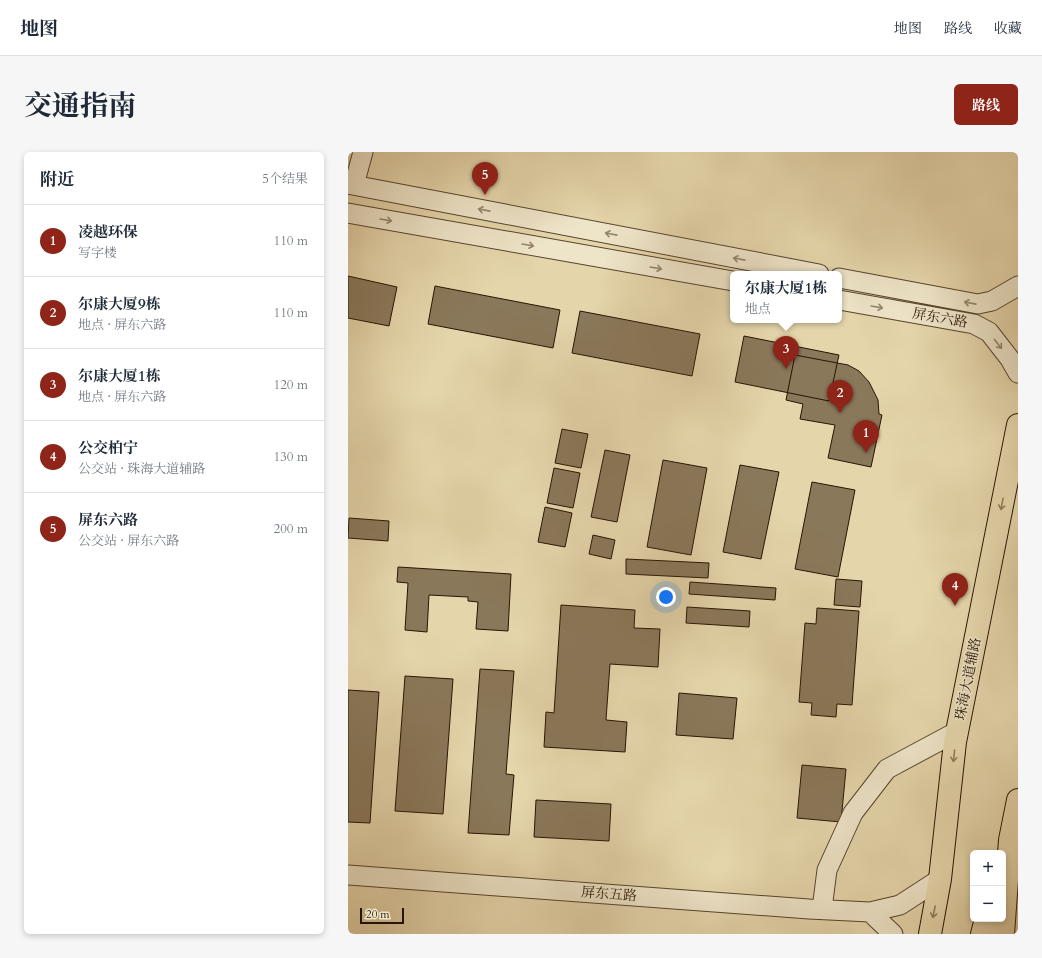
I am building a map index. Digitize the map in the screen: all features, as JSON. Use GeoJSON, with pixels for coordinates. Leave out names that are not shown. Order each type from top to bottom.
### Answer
{"type":"FeatureCollection","features":[{"type":"Feature","properties":{"kind":"main road","name":"珠海大道辅路"},"geometry":{"type":"LineString","coordinates":[[930,934],[940,879],[958,731],[1018,425]]}},
{"type":"Feature","properties":{"kind":"main road"},"geometry":{"type":"LineString","coordinates":[[1006,854],[1018,800]]}},
{"type":"Feature","properties":{"kind":"main road"},"geometry":{"type":"LineString","coordinates":[[1003,934],[1010,840]]}},
{"type":"Feature","properties":{"kind":"main road"},"geometry":{"type":"LineString","coordinates":[[982,934],[985,922]]}},
{"type":"Feature","properties":{"kind":"street"},"geometry":{"type":"LineString","coordinates":[[363,152],[351,185],[803,271]]}},
{"type":"Feature","properties":{"kind":"street"},"geometry":{"type":"LineString","coordinates":[[348,213],[730,280]]}},
{"type":"Feature","properties":{"kind":"street","name":"屏东六路"},"geometry":{"type":"LineString","coordinates":[[842,279],[978,304],[992,301],[1018,286]]}},
{"type":"Feature","properties":{"kind":"street","name":"屏东六路"},"geometry":{"type":"LineString","coordinates":[[842,301],[974,324],[989,332],[1010,359],[1018,373]]}},
{"type":"Feature","properties":{"kind":"street"},"geometry":{"type":"LineString","coordinates":[[822,909],[827,870],[853,812],[887,769],[958,731]]}},
{"type":"Feature","properties":{"kind":"street","name":"屏东五路"},"geometry":{"type":"LineString","coordinates":[[348,875],[870,912],[900,905],[940,879]]}},
{"type":"Feature","properties":{"kind":"street"},"geometry":{"type":"LineString","coordinates":[[870,912],[893,934]]}},
{"type":"Feature","properties":{"kind":"building"},"geometry":{"type":"Polygon","coordinates":[[[348,276],[397,287],[389,326],[348,318],[348,276]]]}},
{"type":"Feature","properties":{"kind":"building"},"geometry":{"type":"Polygon","coordinates":[[[435,286],[560,310],[553,348],[428,324],[435,286]]]}},
{"type":"Feature","properties":{"kind":"building"},"geometry":{"type":"Polygon","coordinates":[[[580,311],[700,334],[692,376],[572,353],[580,311]]]}},
{"type":"Feature","properties":{"kind":"building"},"geometry":{"type":"Polygon","coordinates":[[[744,336],[839,355],[829,401],[735,382],[744,336]]]}},
{"type":"Feature","properties":{"kind":"building"},"geometry":{"type":"Polygon","coordinates":[[[795,355],[848,365],[859,371],[869,382],[878,400],[879,414],[882,415],[871,467],[828,458],[835,425],[800,419],[803,404],[786,400],[795,355]]]}},
{"type":"Feature","properties":{"kind":"building"},"geometry":{"type":"Polygon","coordinates":[[[562,429],[588,434],[581,468],[555,463],[562,429]]]}},
{"type":"Feature","properties":{"kind":"building"},"geometry":{"type":"Polygon","coordinates":[[[605,450],[630,455],[617,522],[591,517],[605,450]]]}},
{"type":"Feature","properties":{"kind":"building"},"geometry":{"type":"Polygon","coordinates":[[[663,460],[707,468],[691,555],[647,547],[663,460]]]}},
{"type":"Feature","properties":{"kind":"building"},"geometry":{"type":"Polygon","coordinates":[[[740,465],[779,472],[761,559],[723,552],[740,465]]]}},
{"type":"Feature","properties":{"kind":"building"},"geometry":{"type":"Polygon","coordinates":[[[554,468],[580,473],[573,508],[547,503],[554,468]]]}},
{"type":"Feature","properties":{"kind":"building"},"geometry":{"type":"Polygon","coordinates":[[[812,482],[855,490],[838,577],[795,569],[812,482]]]}},
{"type":"Feature","properties":{"kind":"building"},"geometry":{"type":"Polygon","coordinates":[[[545,507],[572,513],[565,547],[538,542],[545,507]]]}},
{"type":"Feature","properties":{"kind":"building"},"geometry":{"type":"Polygon","coordinates":[[[349,518],[389,521],[388,541],[348,538],[349,518]]]}},
{"type":"Feature","properties":{"kind":"building"},"geometry":{"type":"Polygon","coordinates":[[[593,535],[615,540],[611,559],[589,554],[593,535]]]}},
{"type":"Feature","properties":{"kind":"building"},"geometry":{"type":"Polygon","coordinates":[[[626,559],[709,563],[708,578],[626,574],[626,559]]]}},
{"type":"Feature","properties":{"kind":"building"},"geometry":{"type":"Polygon","coordinates":[[[398,567],[511,574],[508,631],[476,629],[478,602],[468,601],[468,597],[429,595],[427,632],[405,630],[408,583],[397,582],[398,567]]]}},
{"type":"Feature","properties":{"kind":"building"},"geometry":{"type":"Polygon","coordinates":[[[836,579],[862,581],[860,607],[834,605],[836,579]]]}},
{"type":"Feature","properties":{"kind":"building"},"geometry":{"type":"Polygon","coordinates":[[[690,582],[776,588],[775,600],[689,594],[690,582]]]}},
{"type":"Feature","properties":{"kind":"building"},"geometry":{"type":"Polygon","coordinates":[[[561,605],[635,610],[634,628],[660,629],[658,667],[610,664],[606,720],[627,722],[625,752],[544,747],[546,712],[554,713],[561,605]]]}},
{"type":"Feature","properties":{"kind":"building"},"geometry":{"type":"Polygon","coordinates":[[[687,607],[750,611],[749,627],[686,623],[687,607]]]}},
{"type":"Feature","properties":{"kind":"building"},"geometry":{"type":"Polygon","coordinates":[[[817,608],[859,611],[852,705],[837,704],[836,717],[811,715],[812,703],[799,702],[805,623],[816,624],[817,608]]]}},
{"type":"Feature","properties":{"kind":"building"},"geometry":{"type":"Polygon","coordinates":[[[480,669],[514,671],[506,774],[514,775],[509,835],[468,833],[480,669]]]}},
{"type":"Feature","properties":{"kind":"building"},"geometry":{"type":"Polygon","coordinates":[[[405,676],[453,679],[443,814],[395,811],[405,676]]]}},
{"type":"Feature","properties":{"kind":"building"},"geometry":{"type":"Polygon","coordinates":[[[348,690],[379,692],[370,823],[348,822],[348,690]]]}},
{"type":"Feature","properties":{"kind":"building"},"geometry":{"type":"Polygon","coordinates":[[[679,693],[737,698],[733,739],[676,735],[679,693]]]}},
{"type":"Feature","properties":{"kind":"building"},"geometry":{"type":"Polygon","coordinates":[[[802,765],[846,769],[841,822],[797,818],[802,765]]]}},
{"type":"Feature","properties":{"kind":"building"},"geometry":{"type":"Polygon","coordinates":[[[536,800],[611,804],[609,841],[534,837],[536,800]]]}},
{"type":"Feature","properties":{"kind":"place","name":"屏东六路"},"geometry":{"type":"Point","coordinates":[485,195]}},
{"type":"Feature","properties":{"kind":"place","name":"尔康大厦1栋"},"geometry":{"type":"Point","coordinates":[786,369]}},
{"type":"Feature","properties":{"kind":"place","name":"尔康大厦9栋"},"geometry":{"type":"Point","coordinates":[840,413]}},
{"type":"Feature","properties":{"kind":"place","name":"凌越环保"},"geometry":{"type":"Point","coordinates":[866,453]}},
{"type":"Feature","properties":{"kind":"place","name":"公交柏宁"},"geometry":{"type":"Point","coordinates":[955,606]}}]}
